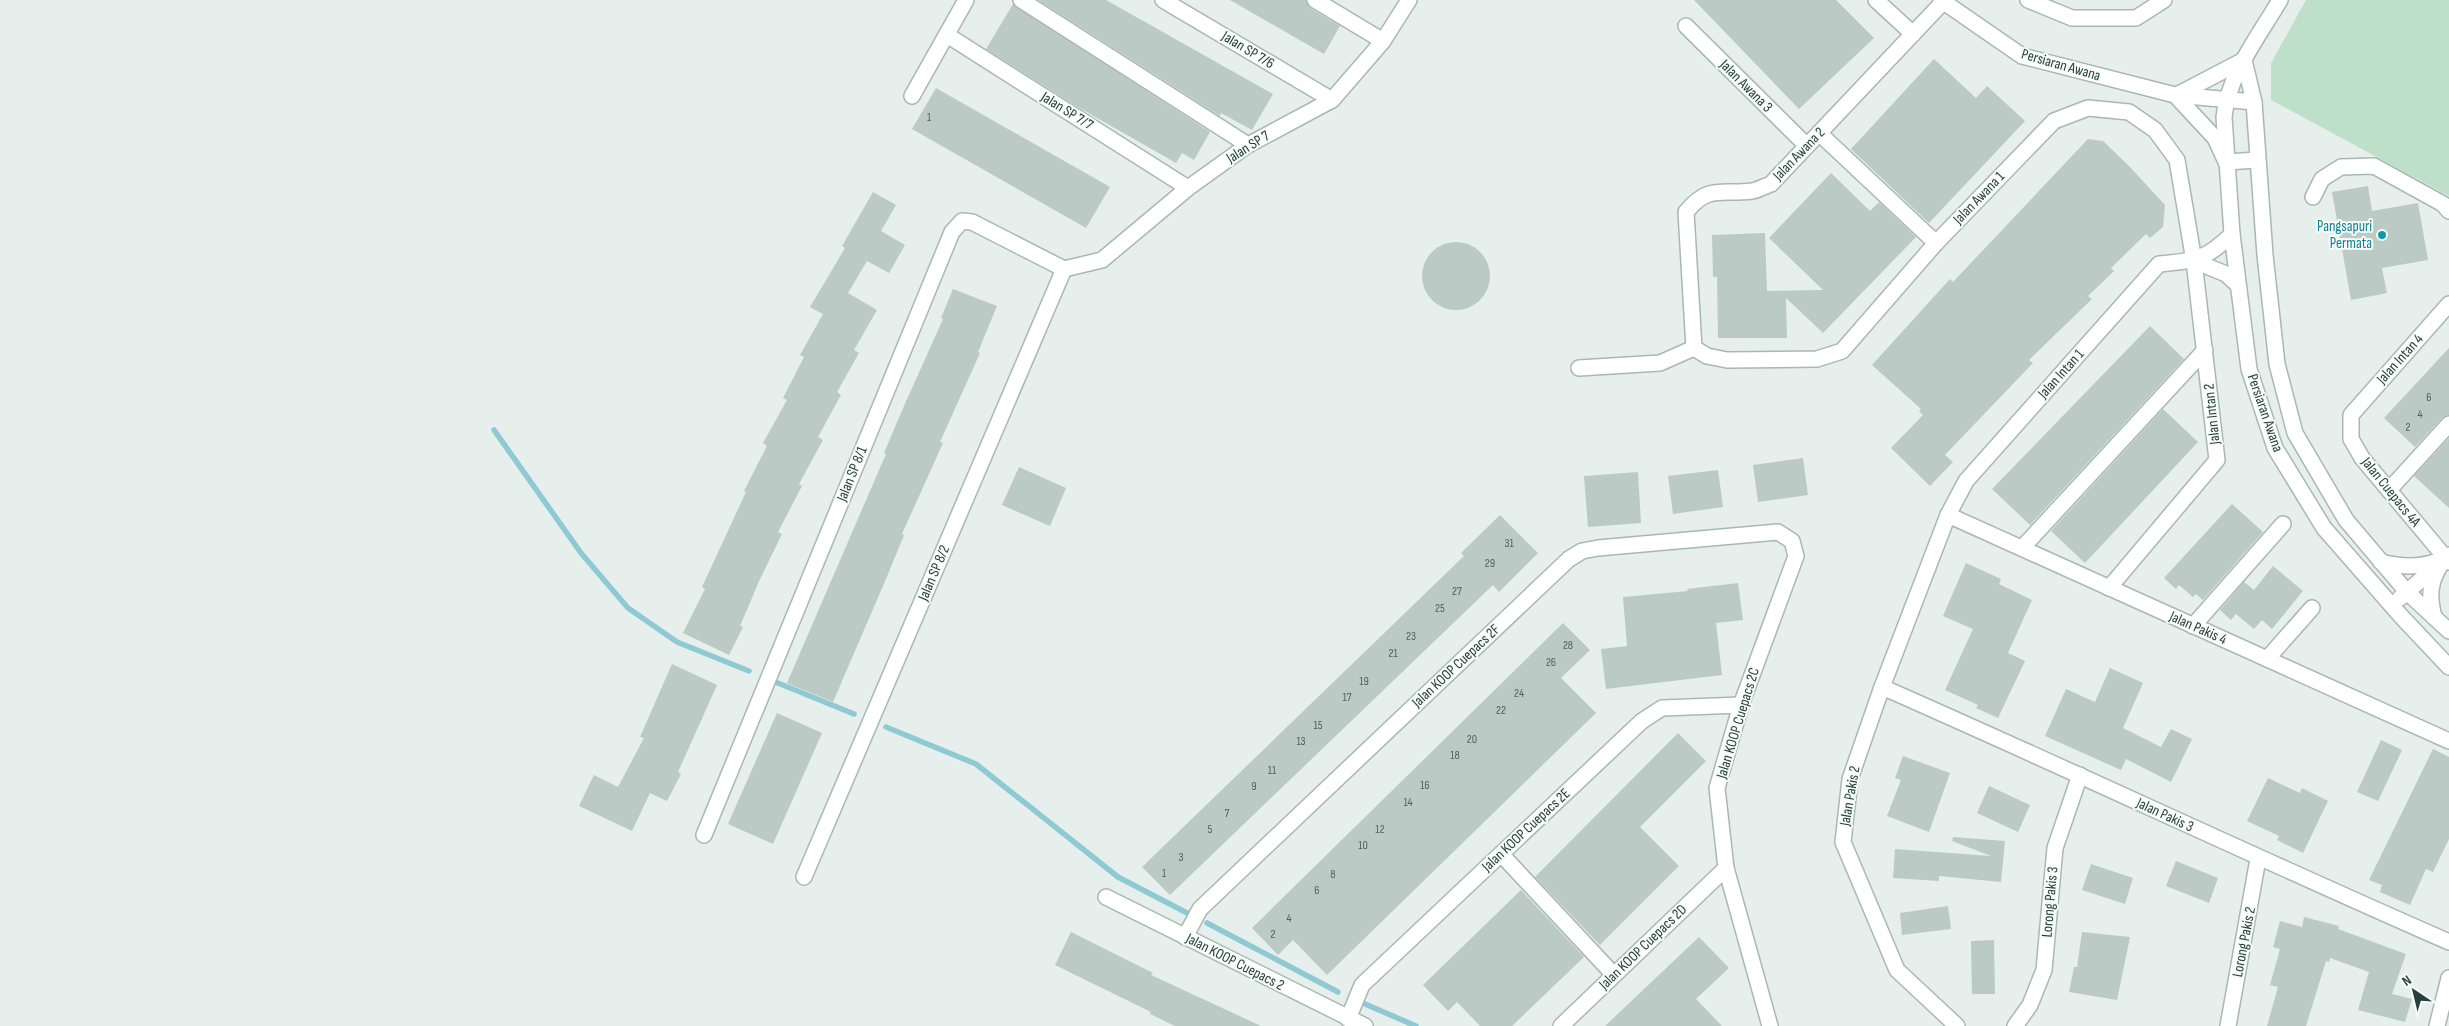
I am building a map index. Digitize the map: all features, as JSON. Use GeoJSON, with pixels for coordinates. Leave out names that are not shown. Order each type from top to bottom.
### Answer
{"type":"FeatureCollection","features":[{"type":"Feature","properties":{"kind":"street"},"geometry":{"type":"LineString","coordinates":[[912,96],[966,0]]}},
{"type":"Feature","properties":{"kind":"street"},"geometry":{"type":"LineString","coordinates":[[1021,0],[1248,145]]}},
{"type":"Feature","properties":{"kind":"street","name":"Jalan SP 7/6"},"geometry":{"type":"LineString","coordinates":[[1164,0],[1332,100]]}},
{"type":"Feature","properties":{"kind":"street"},"geometry":{"type":"LineString","coordinates":[[1315,0],[1383,41]]}},
{"type":"Feature","properties":{"kind":"street","name":"Jalan SP 7"},"geometry":{"type":"LineString","coordinates":[[1064,269],[1102,260],[1188,188],[1248,145],[1332,100],[1383,41],[1409,0]]}},
{"type":"Feature","properties":{"kind":"street"},"geometry":{"type":"LineString","coordinates":[[1876,0],[1913,34]]}},
{"type":"Feature","properties":{"kind":"street"},"geometry":{"type":"LineString","coordinates":[[2028,0],[2072,18],[2136,18],[2164,0]]}},
{"type":"Feature","properties":{"kind":"street"},"geometry":{"type":"LineString","coordinates":[[2226,100],[2244,60],[2280,0]]}},
{"type":"Feature","properties":{"kind":"street","name":"Jalan Awana 2"},"geometry":{"type":"LineString","coordinates":[[1694,348],[1686,212],[1697,198],[1714,192],[1753,191],[1771,184],[1942,1]]}},
{"type":"Feature","properties":{"kind":"street","name":"Persiaran Awana"},"geometry":{"type":"LineString","coordinates":[[1942,1],[2022,56],[2175,95],[2254,102],[2257,160],[2277,364],[2295,433],[2346,520],[2407,592],[2449,631]]}},
{"type":"Feature","properties":{"kind":"street","name":"Jalan Awana 3"},"geometry":{"type":"LineString","coordinates":[[1686,26],[1807,146]]}},
{"type":"Feature","properties":{"kind":"street","name":"Jalan SP 7/7"},"geometry":{"type":"LineString","coordinates":[[947,35],[1188,188]]}},
{"type":"Feature","properties":{"kind":"street"},"geometry":{"type":"LineString","coordinates":[[2244,60],[2175,95],[2215,138],[2226,162],[2257,160]]}},
{"type":"Feature","properties":{"kind":"street"},"geometry":{"type":"LineString","coordinates":[[2244,60],[2254,102]]}},
{"type":"Feature","properties":{"kind":"street","name":"Persiaran Awana"},"geometry":{"type":"LineString","coordinates":[[2226,100],[2226,162],[2232,234],[2249,369],[2275,448],[2324,528],[2391,606],[2449,667]]}},
{"type":"Feature","properties":{"kind":"street","name":"Jalan Awana 1"},"geometry":{"type":"LineString","coordinates":[[1694,348],[1707,356],[1727,360],[1817,359],[1842,351],[1936,243],[2054,121],[2088,108],[2129,112],[2155,130],[2177,160],[2194,261]]}},
{"type":"Feature","properties":{"kind":"street"},"geometry":{"type":"LineString","coordinates":[[1819,133],[1936,243]]}},
{"type":"Feature","properties":{"kind":"street"},"geometry":{"type":"LineString","coordinates":[[2312,197],[2322,178],[2342,167],[2374,166],[2443,204],[2449,210]]}},
{"type":"Feature","properties":{"kind":"street","name":"Jalan SP 8/1"},"geometry":{"type":"LineString","coordinates":[[704,835],[952,232],[962,221],[972,222],[1064,269]]}},
{"type":"Feature","properties":{"kind":"street"},"geometry":{"type":"LineString","coordinates":[[2194,261],[2211,253],[2232,234]]}},
{"type":"Feature","properties":{"kind":"street"},"geometry":{"type":"LineString","coordinates":[[2194,261],[2212,266],[2226,274],[2238,285]]}},
{"type":"Feature","properties":{"kind":"street","name":"Jalan Intan 2"},"geometry":{"type":"LineString","coordinates":[[2109,588],[2217,460],[2194,261]]}},
{"type":"Feature","properties":{"kind":"street","name":"Jalan Intan 1"},"geometry":{"type":"LineString","coordinates":[[1948,515],[1966,481],[2159,264],[2194,261]]}},
{"type":"Feature","properties":{"kind":"street","name":"Jalan SP 8/2"},"geometry":{"type":"LineString","coordinates":[[804,877],[1064,269]]}},
{"type":"Feature","properties":{"kind":"street","name":"Jalan Intan 4"},"geometry":{"type":"LineString","coordinates":[[2351,414],[2449,304]]}},
{"type":"Feature","properties":{"kind":"street"},"geometry":{"type":"LineString","coordinates":[[1579,368],[1660,362],[1694,348]]}},
{"type":"Feature","properties":{"kind":"street"},"geometry":{"type":"LineString","coordinates":[[2022,548],[2205,350]]}},
{"type":"Feature","properties":{"kind":"street","name":"Jalan Cuepacs 4A"},"geometry":{"type":"LineString","coordinates":[[2351,414],[2351,439],[2362,458],[2448,559]]}},
{"type":"Feature","properties":{"kind":"street"},"geometry":{"type":"LineString","coordinates":[[2389,490],[2449,424]]}},
{"type":"Feature","properties":{"kind":"street","name":"Jalan Pakis 4"},"geometry":{"type":"LineString","coordinates":[[1948,515],[2449,741]]}},
{"type":"Feature","properties":{"kind":"street","name":"Jalan Pakis 2"},"geometry":{"type":"LineString","coordinates":[[1948,515],[1882,687],[1850,778],[1843,842],[1898,970],[1957,1026]]}},
{"type":"Feature","properties":{"kind":"street"},"geometry":{"type":"LineString","coordinates":[[2193,626],[2283,524]]}},
{"type":"Feature","properties":{"kind":"street","name":"Jalan KOOP Cuepacs 2F"},"geometry":{"type":"LineString","coordinates":[[1185,938],[1200,909],[1569,559],[1582,550],[1778,532],[1792,541]]}},
{"type":"Feature","properties":{"kind":"street","name":"Jalan KOOP Cuepacs 2C"},"geometry":{"type":"LineString","coordinates":[[1770,1026],[1726,868],[1717,788],[1741,704],[1796,556],[1792,541]]}},
{"type":"Feature","properties":{"kind":"street"},"geometry":{"type":"LineString","coordinates":[[2382,562],[2402,567],[2424,566],[2448,559]]}},
{"type":"Feature","properties":{"kind":"street"},"geometry":{"type":"LineString","coordinates":[[2391,606],[2448,559]]}},
{"type":"Feature","properties":{"kind":"street"},"geometry":{"type":"LineString","coordinates":[[2434,617],[2430,601],[2433,578],[2448,559]]}},
{"type":"Feature","properties":{"kind":"street"},"geometry":{"type":"LineString","coordinates":[[2267,659],[2312,608]]}},
{"type":"Feature","properties":{"kind":"street","name":"Jalan Pakis 3"},"geometry":{"type":"LineString","coordinates":[[1882,687],[2080,775],[2258,858],[2449,942]]}},
{"type":"Feature","properties":{"kind":"street","name":"Jalan KOOP Cuepacs 2E"},"geometry":{"type":"LineString","coordinates":[[1348,1018],[1362,985],[1649,716],[1662,708],[1741,704]]}},
{"type":"Feature","properties":{"kind":"street","name":"Lorong Pakis 3"},"geometry":{"type":"LineString","coordinates":[[2015,1026],[2030,1005],[2044,970],[2055,848],[2080,775]]}},
{"type":"Feature","properties":{"kind":"street"},"geometry":{"type":"LineString","coordinates":[[1501,854],[1614,975]]}},
{"type":"Feature","properties":{"kind":"street","name":"Lorong Pakis 2"},"geometry":{"type":"LineString","coordinates":[[2228,1026],[2258,858]]}},
{"type":"Feature","properties":{"kind":"street","name":"Jalan KOOP Cuepacs 2D"},"geometry":{"type":"LineString","coordinates":[[1561,1026],[1726,868]]}},
{"type":"Feature","properties":{"kind":"street","name":"Jalan KOOP Cuepacs 2"},"geometry":{"type":"LineString","coordinates":[[1106,897],[1365,1026]]}},
{"type":"Feature","properties":{"kind":"street"},"geometry":{"type":"LineString","coordinates":[[2437,1026],[2449,978]]}},
{"type":"Feature","properties":{"kind":"green space"},"geometry":{"type":"Polygon","coordinates":[[[2306,0],[2449,0],[2449,196],[2271,100],[2271,63],[2306,0]]]}},
{"type":"Feature","properties":{"kind":"building"},"geometry":{"type":"Polygon","coordinates":[[[1038,0],[1106,0],[1273,94],[1252,130],[1221,113],[1220,116],[1038,0]]]}},
{"type":"Feature","properties":{"kind":"building"},"geometry":{"type":"Polygon","coordinates":[[[1230,0],[1306,0],[1310,8],[1340,26],[1324,54],[1230,0]]]}},
{"type":"Feature","properties":{"kind":"building"},"geometry":{"type":"Polygon","coordinates":[[[1694,0],[1836,0],[1874,38],[1799,109],[1694,0]]]}},
{"type":"Feature","properties":{"kind":"building"},"geometry":{"type":"Polygon","coordinates":[[[1013,4],[1210,132],[1194,160],[1182,153],[1176,163],[1076,106],[986,49],[1013,4]]]}},
{"type":"Feature","properties":{"kind":"building"},"geometry":{"type":"Polygon","coordinates":[[[1934,59],[1976,98],[1987,86],[2025,121],[1929,223],[1851,149],[1934,59]]]}},
{"type":"Feature","properties":{"kind":"building"},"geometry":{"type":"Polygon","coordinates":[[[936,88],[1110,187],[1086,228],[912,129],[936,88]]]}},
{"type":"Feature","properties":{"kind":"building"},"geometry":{"type":"Polygon","coordinates":[[[2088,139],[2103,141],[2165,205],[2163,227],[2150,238],[2146,234],[2111,268],[2114,271],[2088,296],[2092,299],[2029,360],[2033,363],[1945,455],[1953,462],[1930,486],[1891,448],[1923,415],[1919,411],[1921,409],[1872,365],[1950,279],[1953,282],[2088,139]]]}},
{"type":"Feature","properties":{"kind":"building"},"geometry":{"type":"Polygon","coordinates":[[[1831,173],[1870,211],[1879,202],[1916,237],[1823,333],[1786,298],[1787,338],[1718,338],[1717,277],[1713,277],[1712,235],[1765,233],[1767,291],[1823,290],[1769,238],[1831,173]]]}},
{"type":"Feature","properties":{"kind":"building","name":"Pangsapuri Permata"},"geometry":{"type":"Polygon","coordinates":[[[2368,186],[2372,211],[2418,203],[2428,260],[2382,268],[2387,293],[2351,300],[2332,192],[2368,186]]]}},
{"type":"Feature","properties":{"kind":"building"},"geometry":{"type":"Polygon","coordinates":[[[873,192],[896,205],[881,231],[905,245],[889,273],[867,261],[848,293],[877,310],[854,350],[859,353],[837,392],[841,395],[818,437],[823,440],[799,484],[802,486],[778,532],[782,534],[760,579],[740,626],[743,627],[729,655],[683,633],[705,589],[702,587],[746,492],[744,491],[767,446],[763,443],[787,400],[783,398],[804,357],[800,355],[823,314],[810,307],[845,248],[842,246],[873,192]]]}},
{"type":"Feature","properties":{"kind":"building"},"geometry":{"type":"Polygon","coordinates":[[[1456,242],[1469,245],[1480,252],[1487,263],[1490,276],[1487,289],[1480,300],[1469,307],[1456,310],[1443,307],[1432,300],[1425,289],[1422,276],[1425,263],[1432,252],[1443,245],[1456,242]]]}},
{"type":"Feature","properties":{"kind":"building"},"geometry":{"type":"Polygon","coordinates":[[[953,289],[997,306],[978,352],[980,353],[940,442],[943,443],[902,534],[904,535],[886,579],[833,702],[787,683],[886,454],[884,453],[904,406],[943,319],[941,318],[953,289]]]}},
{"type":"Feature","properties":{"kind":"building"},"geometry":{"type":"Polygon","coordinates":[[[2150,326],[2184,359],[2030,525],[1992,489],[2150,326]]]}},
{"type":"Feature","properties":{"kind":"building"},"geometry":{"type":"Polygon","coordinates":[[[2449,348],[2449,415],[2442,418],[2415,447],[2384,418],[2449,348]]]}},
{"type":"Feature","properties":{"kind":"building"},"geometry":{"type":"Polygon","coordinates":[[[2163,409],[2198,442],[2085,563],[2051,531],[2163,409]]]}},
{"type":"Feature","properties":{"kind":"building"},"geometry":{"type":"Polygon","coordinates":[[[2449,438],[2449,508],[2414,476],[2449,438]]]}},
{"type":"Feature","properties":{"kind":"building"},"geometry":{"type":"Polygon","coordinates":[[[1803,458],[1808,495],[1758,502],[1753,465],[1803,458]]]}},
{"type":"Feature","properties":{"kind":"building"},"geometry":{"type":"Polygon","coordinates":[[[1019,467],[1066,488],[1050,526],[1002,505],[1019,467]]]}},
{"type":"Feature","properties":{"kind":"building"},"geometry":{"type":"Polygon","coordinates":[[[1718,470],[1723,507],[1673,514],[1668,476],[1718,470]]]}},
{"type":"Feature","properties":{"kind":"building"},"geometry":{"type":"Polygon","coordinates":[[[1638,472],[1641,523],[1588,527],[1584,476],[1638,472]]]}},
{"type":"Feature","properties":{"kind":"building"},"geometry":{"type":"Polygon","coordinates":[[[2232,504],[2263,532],[2203,600],[2196,594],[2193,597],[2179,585],[2176,589],[2164,578],[2232,504]]]}},
{"type":"Feature","properties":{"kind":"building"},"geometry":{"type":"Polygon","coordinates":[[[1500,515],[1538,553],[1499,592],[1493,585],[1170,895],[1142,867],[1464,556],[1461,553],[1500,515]]]}},
{"type":"Feature","properties":{"kind":"building"},"geometry":{"type":"Polygon","coordinates":[[[1966,563],[2001,579],[1999,584],[2032,600],[2008,653],[2025,661],[1998,718],[1976,708],[1978,705],[1945,690],[1973,629],[1943,616],[1966,563]]]}},
{"type":"Feature","properties":{"kind":"building"},"geometry":{"type":"Polygon","coordinates":[[[2273,566],[2303,591],[2272,629],[2262,620],[2254,629],[2236,614],[2231,620],[2220,610],[2244,582],[2254,590],[2273,566]]]}},
{"type":"Feature","properties":{"kind":"building"},"geometry":{"type":"Polygon","coordinates":[[[1738,583],[1743,620],[1716,623],[1722,675],[1606,689],[1601,649],[1627,646],[1623,597],[1688,591],[1687,589],[1738,583]]]}},
{"type":"Feature","properties":{"kind":"building"},"geometry":{"type":"Polygon","coordinates":[[[1563,623],[1590,650],[1561,678],[1596,713],[1327,975],[1293,940],[1278,955],[1252,928],[1563,623]]]}},
{"type":"Feature","properties":{"kind":"building"},"geometry":{"type":"Polygon","coordinates":[[[672,664],[717,685],[678,772],[681,774],[667,801],[650,793],[632,831],[579,806],[594,775],[618,787],[644,738],[640,737],[672,664]]]}},
{"type":"Feature","properties":{"kind":"building"},"geometry":{"type":"Polygon","coordinates":[[[2110,668],[2143,683],[2123,728],[2161,747],[2171,729],[2192,739],[2171,782],[2126,759],[2121,770],[2045,736],[2066,689],[2095,702],[2110,668]]]}},
{"type":"Feature","properties":{"kind":"building"},"geometry":{"type":"Polygon","coordinates":[[[777,713],[822,733],[773,844],[728,824],[777,713]]]}},
{"type":"Feature","properties":{"kind":"building"},"geometry":{"type":"Polygon","coordinates":[[[1678,733],[1706,761],[1640,827],[1679,866],[1600,945],[1535,877],[1678,733]]]}},
{"type":"Feature","properties":{"kind":"building"},"geometry":{"type":"Polygon","coordinates":[[[2381,740],[2402,750],[2378,801],[2357,792],[2381,740]]]}},
{"type":"Feature","properties":{"kind":"building"},"geometry":{"type":"Polygon","coordinates":[[[2433,749],[2449,757],[2449,839],[2433,872],[2426,869],[2410,905],[2380,892],[2382,885],[2369,880],[2433,749]]]}},
{"type":"Feature","properties":{"kind":"building"},"geometry":{"type":"Polygon","coordinates":[[[1903,756],[1950,773],[1929,832],[1887,816],[1901,780],[1895,778],[1903,756]]]}},
{"type":"Feature","properties":{"kind":"building"},"geometry":{"type":"Polygon","coordinates":[[[2268,778],[2300,793],[2302,788],[2328,801],[2303,853],[2277,840],[2279,836],[2247,821],[2268,778]]]}},
{"type":"Feature","properties":{"kind":"building"},"geometry":{"type":"Polygon","coordinates":[[[1989,786],[2030,805],[2018,832],[1977,813],[1989,786]]]}},
{"type":"Feature","properties":{"kind":"building"},"geometry":{"type":"Polygon","coordinates":[[[1953,837],[2005,841],[2001,882],[1939,876],[1939,881],[1893,878],[1895,849],[1991,856],[1952,841],[1953,837]]]}},
{"type":"Feature","properties":{"kind":"building"},"geometry":{"type":"Polygon","coordinates":[[[2176,861],[2218,878],[2209,903],[2166,886],[2176,861]]]}},
{"type":"Feature","properties":{"kind":"building"},"geometry":{"type":"Polygon","coordinates":[[[2091,864],[2133,878],[2125,904],[2082,890],[2091,864]]]}},
{"type":"Feature","properties":{"kind":"building"},"geometry":{"type":"Polygon","coordinates":[[[1521,890],[1584,957],[1512,1026],[1480,1026],[1457,1002],[1448,1011],[1423,985],[1521,890]]]}},
{"type":"Feature","properties":{"kind":"building"},"geometry":{"type":"Polygon","coordinates":[[[1948,906],[1951,929],[1902,935],[1900,913],[1948,906]]]}},
{"type":"Feature","properties":{"kind":"building"},"geometry":{"type":"Polygon","coordinates":[[[2304,917],[2339,926],[2338,929],[2406,954],[2392,994],[2412,999],[2405,1022],[2358,1010],[2369,972],[2330,958],[2329,962],[2326,961],[2306,1026],[2267,1026],[2278,987],[2270,985],[2280,949],[2273,947],[2280,921],[2302,927],[2304,917]]]}},
{"type":"Feature","properties":{"kind":"building"},"geometry":{"type":"Polygon","coordinates":[[[1071,932],[1153,973],[1151,975],[1261,1026],[1175,1026],[1150,1014],[1151,1012],[1055,965],[1071,932]]]}},
{"type":"Feature","properties":{"kind":"building"},"geometry":{"type":"Polygon","coordinates":[[[2082,932],[2130,937],[2117,1000],[2069,992],[2074,967],[2077,967],[2082,932]]]}},
{"type":"Feature","properties":{"kind":"building"},"geometry":{"type":"Polygon","coordinates":[[[1699,937],[1729,968],[1696,999],[1722,1026],[1605,1026],[1699,937]]]}},
{"type":"Feature","properties":{"kind":"building"},"geometry":{"type":"Polygon","coordinates":[[[1994,940],[1995,994],[1972,994],[1971,941],[1994,940]]]}},
{"type":"Feature","properties":{"kind":"waterway"},"geometry":{"type":"LineString","coordinates":[[494,430],[581,553],[628,608],[677,642],[749,671]]}},
{"type":"Feature","properties":{"kind":"waterway"},"geometry":{"type":"LineString","coordinates":[[778,683],[854,714]]}},
{"type":"Feature","properties":{"kind":"waterway"},"geometry":{"type":"LineString","coordinates":[[886,727],[976,764],[1118,877],[1189,914]]}},
{"type":"Feature","properties":{"kind":"waterway"},"geometry":{"type":"LineString","coordinates":[[1207,923],[1338,992]]}},
{"type":"Feature","properties":{"kind":"waterway"},"geometry":{"type":"LineString","coordinates":[[1365,1004],[1416,1026]]}},
{"type":"Feature","properties":{"kind":"place","name":"Pangsapuri Permata"},"geometry":{"type":"Point","coordinates":[2382,235]}}]}
